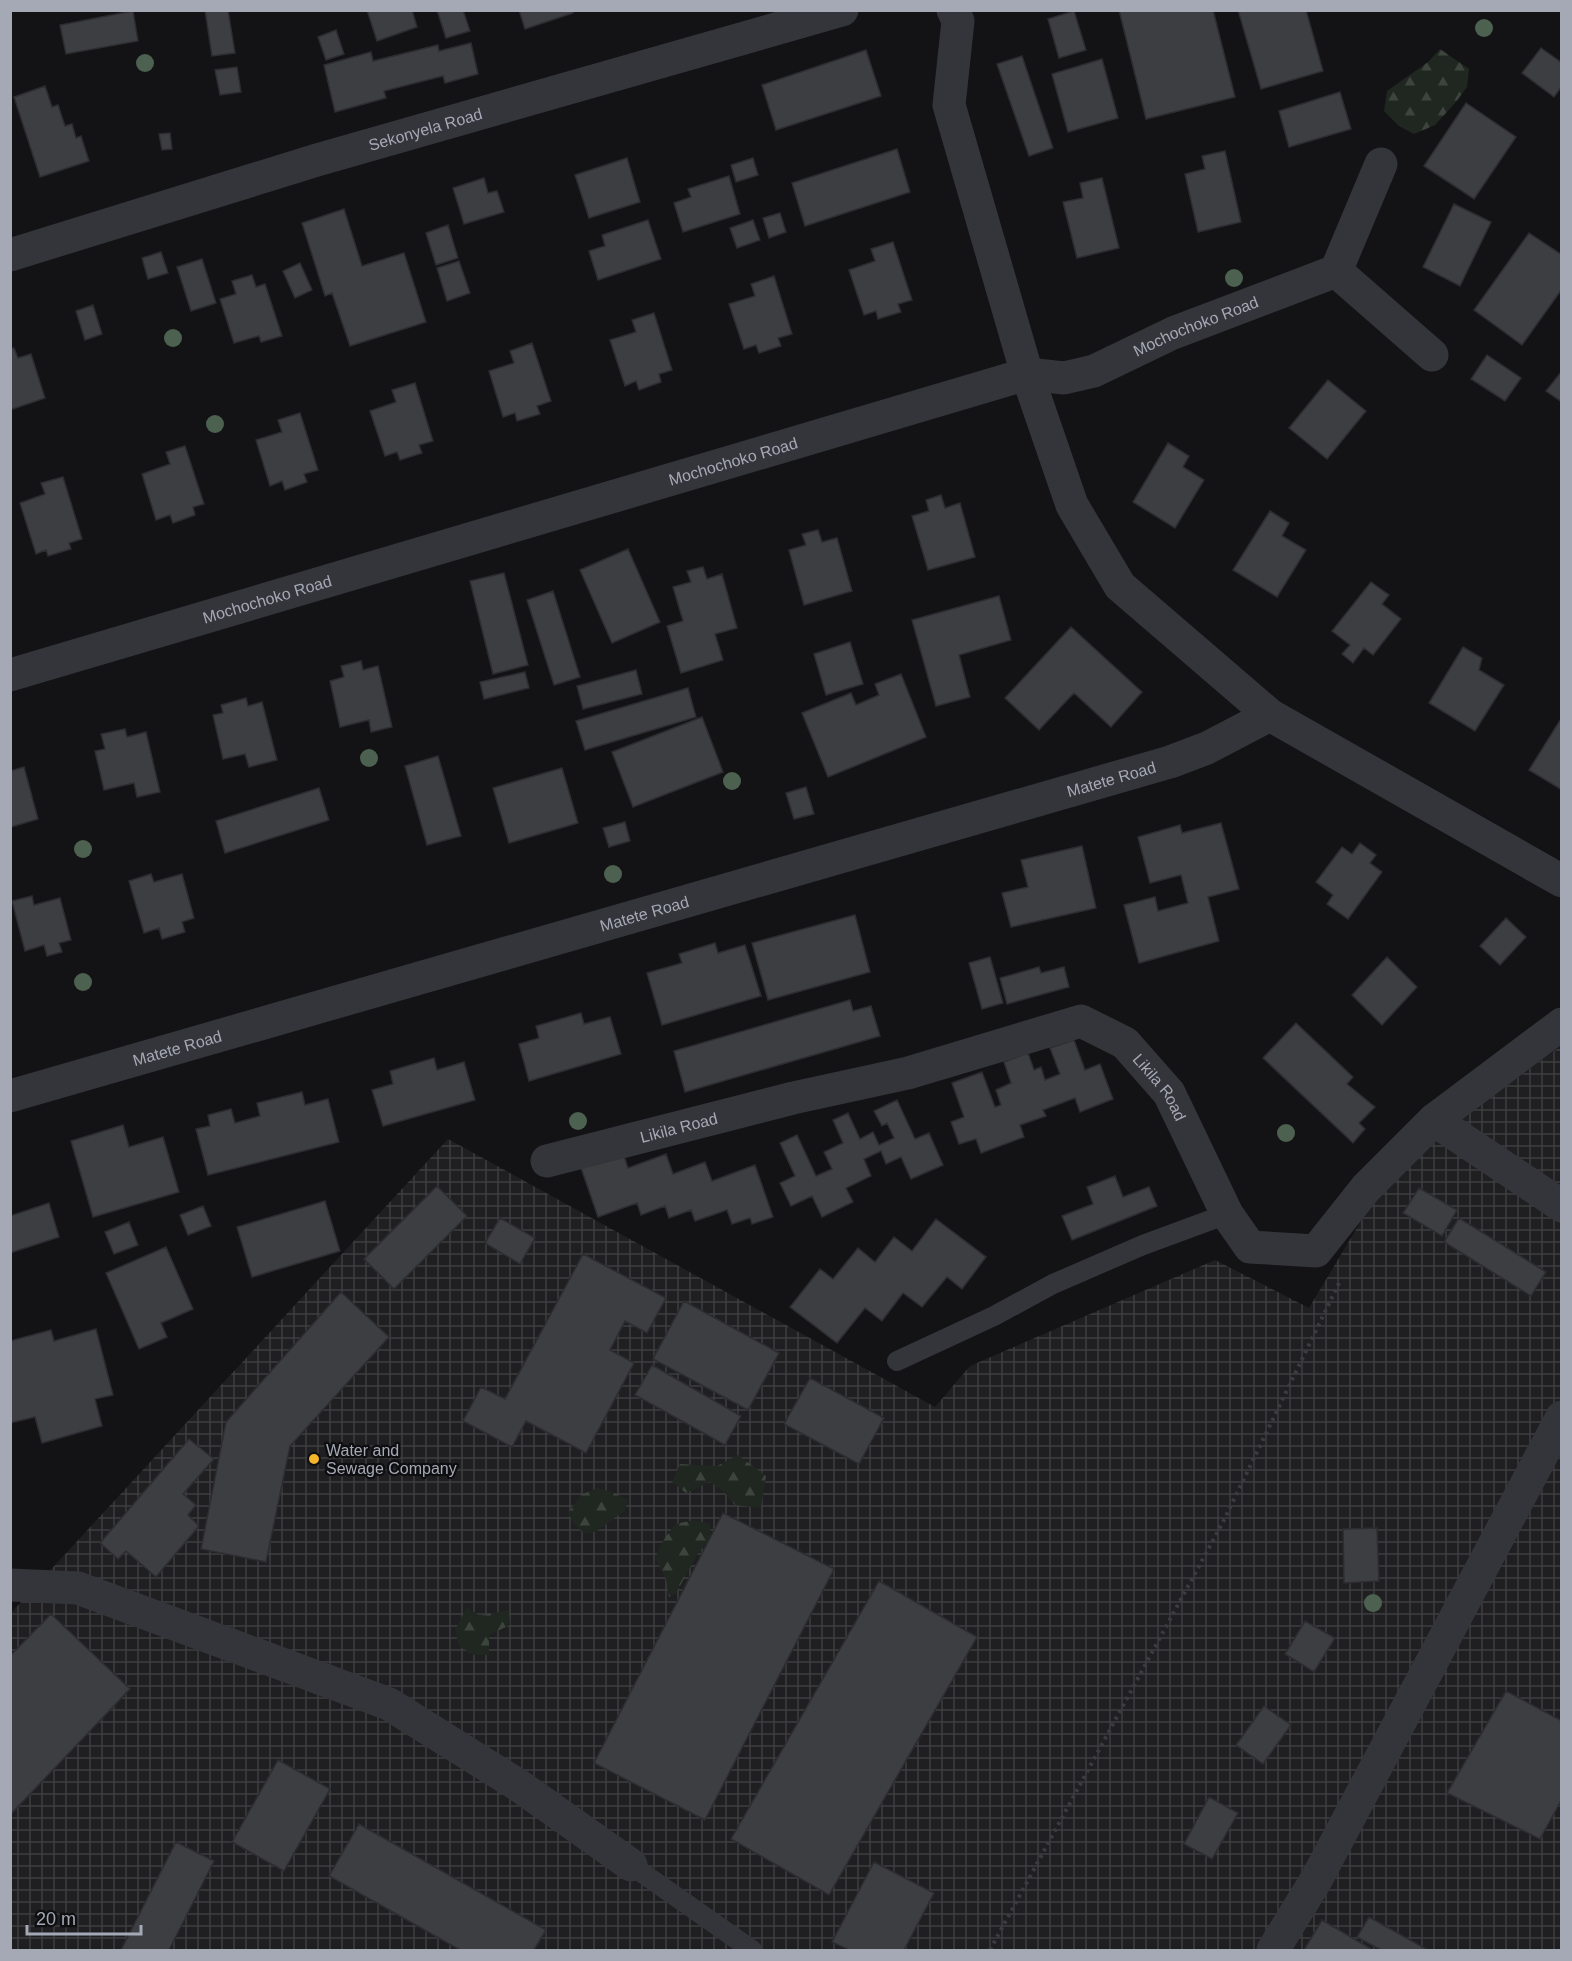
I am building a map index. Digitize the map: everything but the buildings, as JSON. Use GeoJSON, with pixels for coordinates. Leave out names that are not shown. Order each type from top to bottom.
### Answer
{"type":"FeatureCollection","features":[{"type":"Feature","properties":{"kind":"street","name":"Sekonyela Road"},"geometry":{"type":"LineString","coordinates":[[10,255],[317,160],[842,10]]}},
{"type":"Feature","properties":{"kind":"street"},"geometry":{"type":"LineString","coordinates":[[953,10],[958,21],[949,105],[1027,374],[1072,505],[1120,586],[1270,715],[1562,881]]}},
{"type":"Feature","properties":{"kind":"street"},"geometry":{"type":"LineString","coordinates":[[1381,164],[1336,271],[1432,355]]}},
{"type":"Feature","properties":{"kind":"street","name":"Mochochoko Road"},"geometry":{"type":"LineString","coordinates":[[10,675],[1027,374],[1064,378],[1094,371],[1173,333],[1336,271]]}},
{"type":"Feature","properties":{"kind":"street","name":"Matete Road"},"geometry":{"type":"LineString","coordinates":[[10,1096],[1170,762],[1207,748],[1270,715]]}},
{"type":"Feature","properties":{"kind":"street","name":"Likila Road"},"geometry":{"type":"LineString","coordinates":[[547,1161],[793,1098],[908,1073],[1081,1021],[1125,1043],[1169,1093],[1227,1214],[1250,1247],[1316,1251]]}},
{"type":"Feature","properties":{"kind":"street"},"geometry":{"type":"LineString","coordinates":[[1316,1251],[1366,1188],[1434,1120],[1562,1024]]}},
{"type":"Feature","properties":{"kind":"street"},"geometry":{"type":"LineString","coordinates":[[1434,1120],[1562,1206]]}},
{"type":"Feature","properties":{"kind":"street"},"geometry":{"type":"LineString","coordinates":[[1273,1950],[1316,1880],[1562,1417]]}},
{"type":"Feature","properties":{"kind":"street"},"geometry":{"type":"LineString","coordinates":[[10,1585],[78,1588],[388,1704],[518,1785],[631,1865]]}},
{"type":"Feature","properties":{"kind":"lane"},"geometry":{"type":"LineString","coordinates":[[897,1361],[994,1316],[1063,1280],[1143,1245],[1227,1214]]}},
{"type":"Feature","properties":{"kind":"lane"},"geometry":{"type":"LineString","coordinates":[[631,1865],[752,1950]]}},
{"type":"Feature","properties":{"kind":"path"},"geometry":{"type":"LineString","coordinates":[[990,1950],[1223,1522],[1345,1271],[1316,1251]]}},
{"type":"Feature","properties":{"kind":"shaded area"},"geometry":{"type":"Polygon","coordinates":[[[1561,1046],[1561,1950],[11,1950],[10,1614],[448,1139],[935,1407],[970,1366],[1215,1260],[1309,1308],[1382,1186],[1420,1149],[1561,1046]]]}},
{"type":"Feature","properties":{"kind":"green space"},"geometry":{"type":"Polygon","coordinates":[[[1440,49],[1469,69],[1467,87],[1435,125],[1414,134],[1399,126],[1384,111],[1387,91],[1428,62],[1440,49]]]}},
{"type":"Feature","properties":{"kind":"green space"},"geometry":{"type":"Polygon","coordinates":[[[738,1455],[766,1476],[761,1508],[735,1505],[723,1491],[710,1482],[686,1493],[672,1482],[680,1464],[717,1466],[738,1455]]]}},
{"type":"Feature","properties":{"kind":"green space"},"geometry":{"type":"Polygon","coordinates":[[[597,1488],[628,1500],[625,1511],[595,1532],[588,1533],[575,1525],[568,1513],[581,1495],[597,1488]]]}},
{"type":"Feature","properties":{"kind":"green space"},"geometry":{"type":"Polygon","coordinates":[[[694,1520],[710,1524],[711,1537],[697,1555],[676,1593],[669,1597],[666,1579],[655,1558],[675,1524],[694,1520]]]}},
{"type":"Feature","properties":{"kind":"green space"},"geometry":{"type":"Polygon","coordinates":[[[467,1607],[480,1616],[509,1610],[510,1625],[489,1635],[489,1655],[474,1655],[459,1646],[455,1630],[467,1607]]]}},
{"type":"Feature","properties":{"kind":"place","name":"Water and Sewage Company"},"geometry":{"type":"Point","coordinates":[314,1459]}}]}
